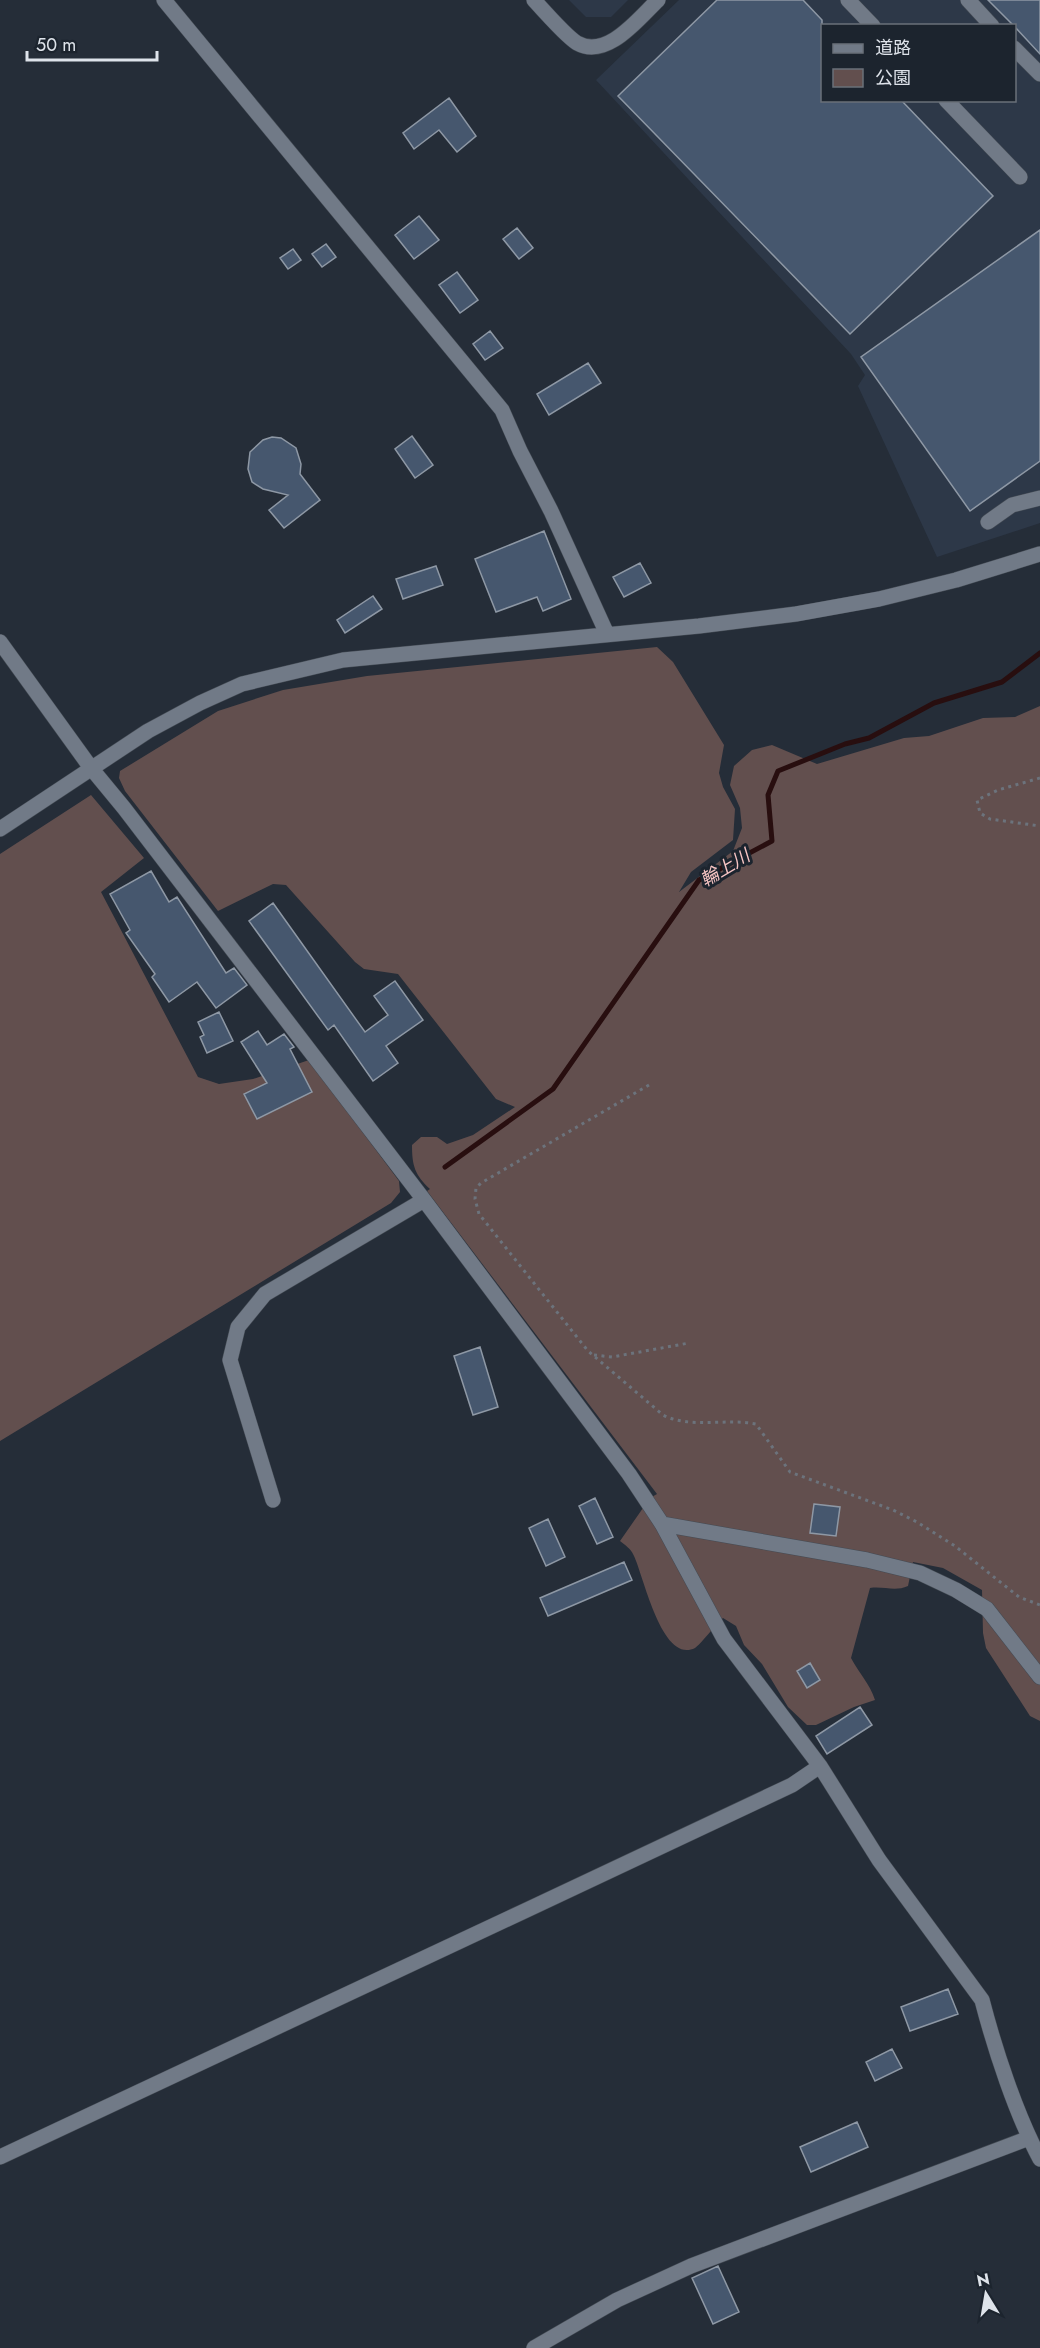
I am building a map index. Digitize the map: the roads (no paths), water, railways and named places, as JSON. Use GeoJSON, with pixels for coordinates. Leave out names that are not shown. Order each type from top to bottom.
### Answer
{"type":"FeatureCollection","features":[{"type":"Feature","properties":{"kind":"street"},"geometry":{"type":"LineString","coordinates":[[164,0],[502,410],[607,634]]}},
{"type":"Feature","properties":{"kind":"street"},"geometry":{"type":"LineString","coordinates":[[534,0],[578,44],[597,47],[617,39],[652,2]]}},
{"type":"Feature","properties":{"kind":"street"},"geometry":{"type":"LineString","coordinates":[[849,0],[871,24]]}},
{"type":"Feature","properties":{"kind":"street"},"geometry":{"type":"LineString","coordinates":[[968,0],[990,24]]}},
{"type":"Feature","properties":{"kind":"street"},"geometry":{"type":"LineString","coordinates":[[1016,50],[1040,74]]}},
{"type":"Feature","properties":{"kind":"street"},"geometry":{"type":"LineString","coordinates":[[948,102],[1020,177]]}},
{"type":"Feature","properties":{"kind":"street"},"geometry":{"type":"LineString","coordinates":[[988,522],[1012,505],[1040,498]]}},
{"type":"Feature","properties":{"kind":"street"},"geometry":{"type":"LineString","coordinates":[[0,829],[148,731],[242,684],[344,660],[699,626],[796,614],[879,599],[956,580],[1040,554]]}},
{"type":"Feature","properties":{"kind":"street"},"geometry":{"type":"LineString","coordinates":[[0,642],[91,768],[424,1200],[628,1474],[662,1524],[724,1639],[820,1766],[879,1860],[982,2001],[989,2028],[1029,2138],[1040,2159]]}},
{"type":"Feature","properties":{"kind":"street"},"geometry":{"type":"LineString","coordinates":[[273,1500],[230,1360],[238,1327],[266,1294],[424,1200]]}},
{"type":"Feature","properties":{"kind":"street"},"geometry":{"type":"LineString","coordinates":[[662,1524],[867,1560],[920,1573],[956,1590],[987,1609],[1040,1677]]}},
{"type":"Feature","properties":{"kind":"street"},"geometry":{"type":"LineString","coordinates":[[0,2157],[322,2008],[792,1785],[820,1766]]}},
{"type":"Feature","properties":{"kind":"street"},"geometry":{"type":"LineString","coordinates":[[534,2348],[617,2300],[691,2266],[1029,2138]]}},
{"type":"Feature","properties":{"kind":"waterway","name":"輪上川"},"geometry":{"type":"LineString","coordinates":[[445,1167],[553,1089],[699,880],[772,841],[768,795],[778,771],[845,744],[869,738],[934,703],[1002,682],[1040,653]]}}]}
